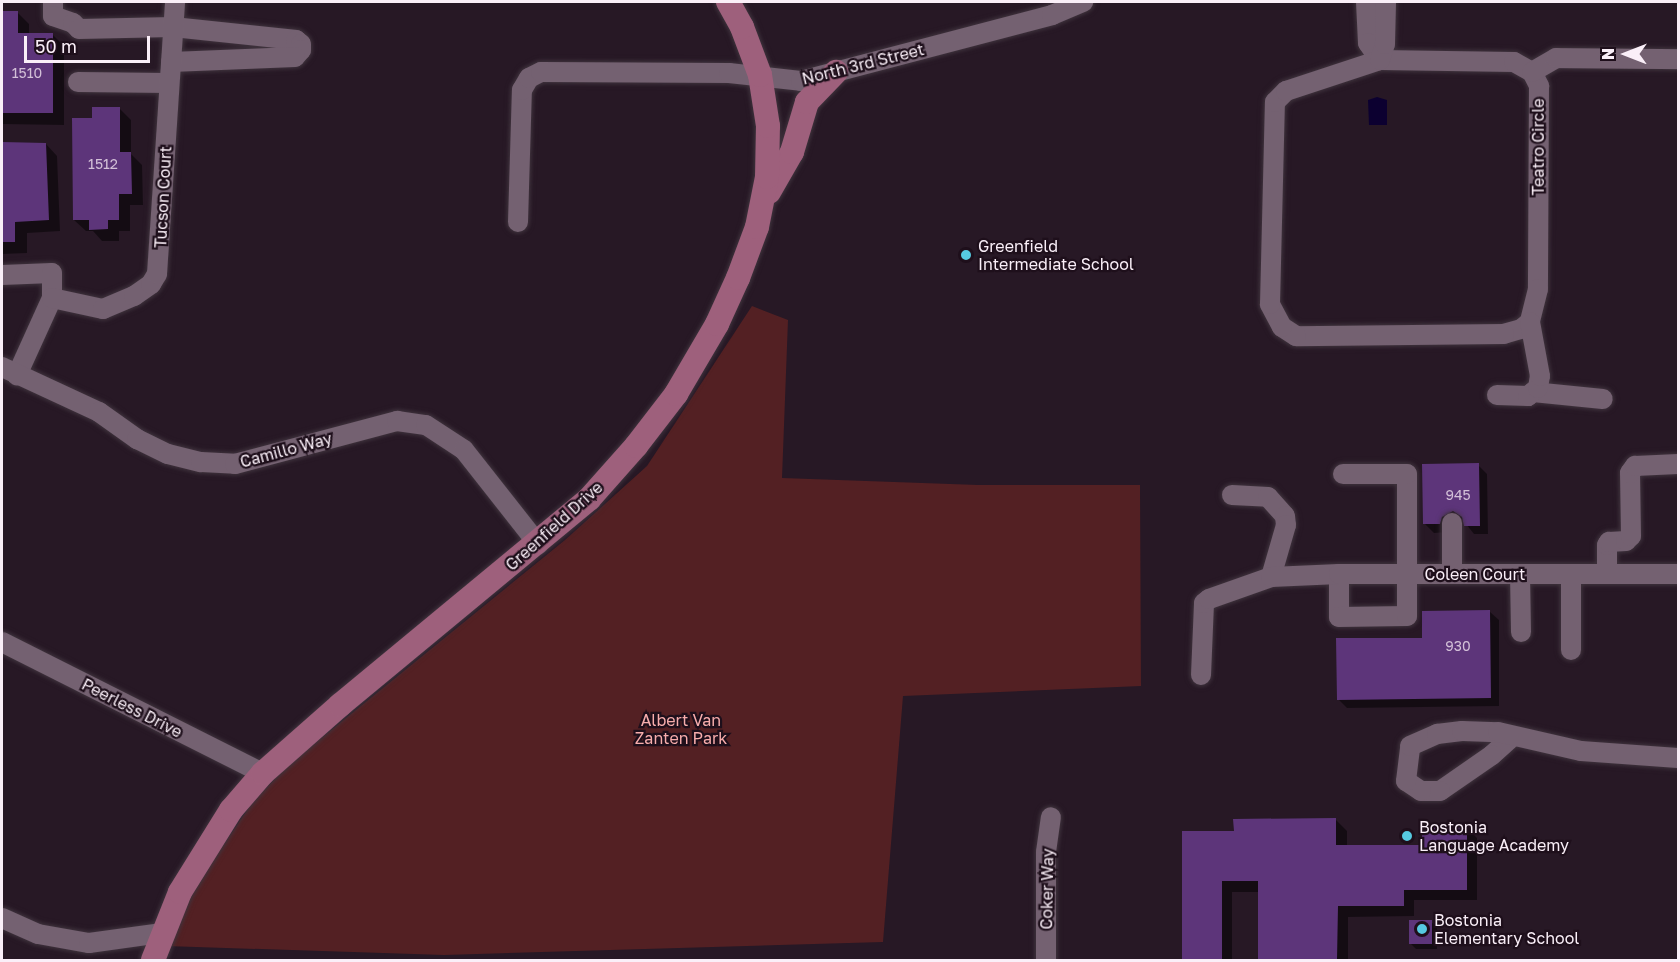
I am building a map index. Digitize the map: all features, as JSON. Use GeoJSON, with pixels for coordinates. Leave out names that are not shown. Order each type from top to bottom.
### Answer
{"type":"FeatureCollection","features":[{"type":"Feature","properties":{"kind":"main road","name":"Greenfield Drive"},"geometry":{"type":"LineString","coordinates":[[153,960],[180,892],[231,810],[263,774],[340,705],[590,498],[636,446],[676,394],[717,324],[748,251],[763,202],[769,151],[765,100],[760,75],[742,27],[728,2]]}},
{"type":"Feature","properties":{"kind":"main road"},"geometry":{"type":"LineString","coordinates":[[763,202],[792,152],[807,102],[836,72]]}},
{"type":"Feature","properties":{"kind":"street"},"geometry":{"type":"LineString","coordinates":[[53,2],[53,16],[73,23],[79,29],[173,27],[296,40],[302,50],[295,57],[171,62]]}},
{"type":"Feature","properties":{"kind":"street","name":"Tucson Court"},"geometry":{"type":"LineString","coordinates":[[52,298],[103,309],[134,296],[151,284],[157,274],[175,2]]}},
{"type":"Feature","properties":{"kind":"street","name":"North 3rd Street"},"geometry":{"type":"LineString","coordinates":[[518,222],[522,90],[530,78],[541,72],[760,75],[801,81],[1052,15],[1083,2]]}},
{"type":"Feature","properties":{"kind":"street"},"geometry":{"type":"LineString","coordinates":[[1365,2],[1368,44],[1380,60]]}},
{"type":"Feature","properties":{"kind":"street"},"geometry":{"type":"LineString","coordinates":[[1380,60],[1385,44],[1386,2]]}},
{"type":"Feature","properties":{"kind":"street"},"geometry":{"type":"LineString","coordinates":[[1497,395],[1528,396],[1538,388],[1540,376],[1530,322],[1521,329],[1504,334],[1296,336],[1282,327],[1270,304],[1275,102],[1286,91],[1380,60],[1514,62],[1532,72],[1556,58],[1678,59]]}},
{"type":"Feature","properties":{"kind":"street","name":"Teatro Circle"},"geometry":{"type":"LineString","coordinates":[[1530,322],[1538,289],[1539,86],[1532,72]]}},
{"type":"Feature","properties":{"kind":"street"},"geometry":{"type":"LineString","coordinates":[[78,82],[168,83]]}},
{"type":"Feature","properties":{"kind":"street"},"geometry":{"type":"LineString","coordinates":[[2,275],[52,273],[52,298],[9,371]]}},
{"type":"Feature","properties":{"kind":"street","name":"Camillo Way"},"geometry":{"type":"LineString","coordinates":[[9,371],[99,412],[137,439],[168,453],[201,462],[235,464],[398,421],[426,425],[464,450],[538,543]]}},
{"type":"Feature","properties":{"kind":"street"},"geometry":{"type":"LineString","coordinates":[[1533,392],[1603,399]]}},
{"type":"Feature","properties":{"kind":"street"},"geometry":{"type":"LineString","coordinates":[[1607,574],[1607,545],[1609,542],[1626,541],[1630,536],[1630,473],[1635,465],[1678,464]]}},
{"type":"Feature","properties":{"kind":"street"},"geometry":{"type":"LineString","coordinates":[[1340,574],[1340,616],[1407,616],[1407,474],[1343,474]]}},
{"type":"Feature","properties":{"kind":"street"},"geometry":{"type":"LineString","coordinates":[[1232,495],[1268,497],[1285,516],[1286,525],[1271,577]]}},
{"type":"Feature","properties":{"kind":"street"},"geometry":{"type":"LineString","coordinates":[[1452,523],[1452,574]]}},
{"type":"Feature","properties":{"kind":"street","name":"Coleen Court"},"geometry":{"type":"LineString","coordinates":[[1201,675],[1204,603],[1209,599],[1271,577],[1340,574],[1678,574]]}},
{"type":"Feature","properties":{"kind":"street"},"geometry":{"type":"LineString","coordinates":[[1520,574],[1521,632]]}},
{"type":"Feature","properties":{"kind":"street"},"geometry":{"type":"LineString","coordinates":[[1571,574],[1571,650]]}},
{"type":"Feature","properties":{"kind":"street","name":"Peerless Drive"},"geometry":{"type":"LineString","coordinates":[[2,642],[263,774]]}},
{"type":"Feature","properties":{"kind":"street"},"geometry":{"type":"LineString","coordinates":[[1513,736],[1492,755],[1440,791],[1421,791],[1406,781],[1410,746],[1437,734],[1462,731],[1513,736],[1581,751],[1678,758]]}},
{"type":"Feature","properties":{"kind":"street","name":"Coker Way"},"geometry":{"type":"LineString","coordinates":[[1046,960],[1046,852],[1051,817]]}},
{"type":"Feature","properties":{"kind":"street"},"geometry":{"type":"LineString","coordinates":[[2,918],[38,934],[89,943],[162,933]]}},
{"type":"Feature","properties":{"kind":"green space","name":"Albert Van Zanten Park"},"geometry":{"type":"Polygon","coordinates":[[[752,306],[788,320],[782,478],[978,485],[1140,485],[1141,686],[903,696],[883,942],[444,955],[166,946],[184,903],[252,803],[287,766],[565,540],[647,466],[752,306]]]}},
{"type":"Feature","properties":{"kind":"shaded area"},"geometry":{"type":"Polygon","coordinates":[[[1377,97],[1387,100],[1387,125],[1369,125],[1368,100],[1377,97]]]}},
{"type":"Feature","properties":{"kind":"building"},"geometry":{"type":"Polygon","coordinates":[[[2,11],[18,11],[18,33],[53,33],[53,113],[2,113],[2,11]]]}},
{"type":"Feature","properties":{"kind":"building"},"geometry":{"type":"Polygon","coordinates":[[[92,107],[120,107],[120,152],[131,152],[132,194],[119,194],[119,220],[108,220],[108,229],[89,230],[89,220],[73,220],[72,118],[92,118],[92,107]]]}},
{"type":"Feature","properties":{"kind":"building"},"geometry":{"type":"Polygon","coordinates":[[[2,142],[46,143],[49,220],[15,222],[15,242],[2,242],[2,142]]]}},
{"type":"Feature","properties":{"kind":"building"},"geometry":{"type":"Polygon","coordinates":[[[1479,463],[1480,526],[1464,526],[1462,517],[1453,511],[1442,517],[1440,524],[1423,524],[1422,464],[1479,463]]]}},
{"type":"Feature","properties":{"kind":"building"},"geometry":{"type":"Polygon","coordinates":[[[1490,610],[1491,698],[1337,700],[1336,638],[1422,638],[1422,611],[1490,610]]]}},
{"type":"Feature","properties":{"kind":"building"},"geometry":{"type":"Polygon","coordinates":[[[1336,818],[1336,845],[1422,845],[1422,825],[1467,825],[1467,890],[1404,890],[1404,906],[1338,906],[1337,960],[1258,960],[1258,881],[1222,881],[1222,960],[1182,960],[1182,831],[1234,831],[1233,819],[1336,818]]]}},
{"type":"Feature","properties":{"kind":"building"},"geometry":{"type":"Polygon","coordinates":[[[1409,920],[1432,920],[1432,944],[1409,944],[1409,920]]]}},
{"type":"Feature","properties":{"kind":"place","name":"Greenfield Intermediate School"},"geometry":{"type":"Point","coordinates":[966,255]}},
{"type":"Feature","properties":{"kind":"place","name":"Bostonia Language Academy"},"geometry":{"type":"Point","coordinates":[1407,836]}},
{"type":"Feature","properties":{"kind":"place","name":"Bostonia Elementary School"},"geometry":{"type":"Point","coordinates":[1422,929]}}]}
